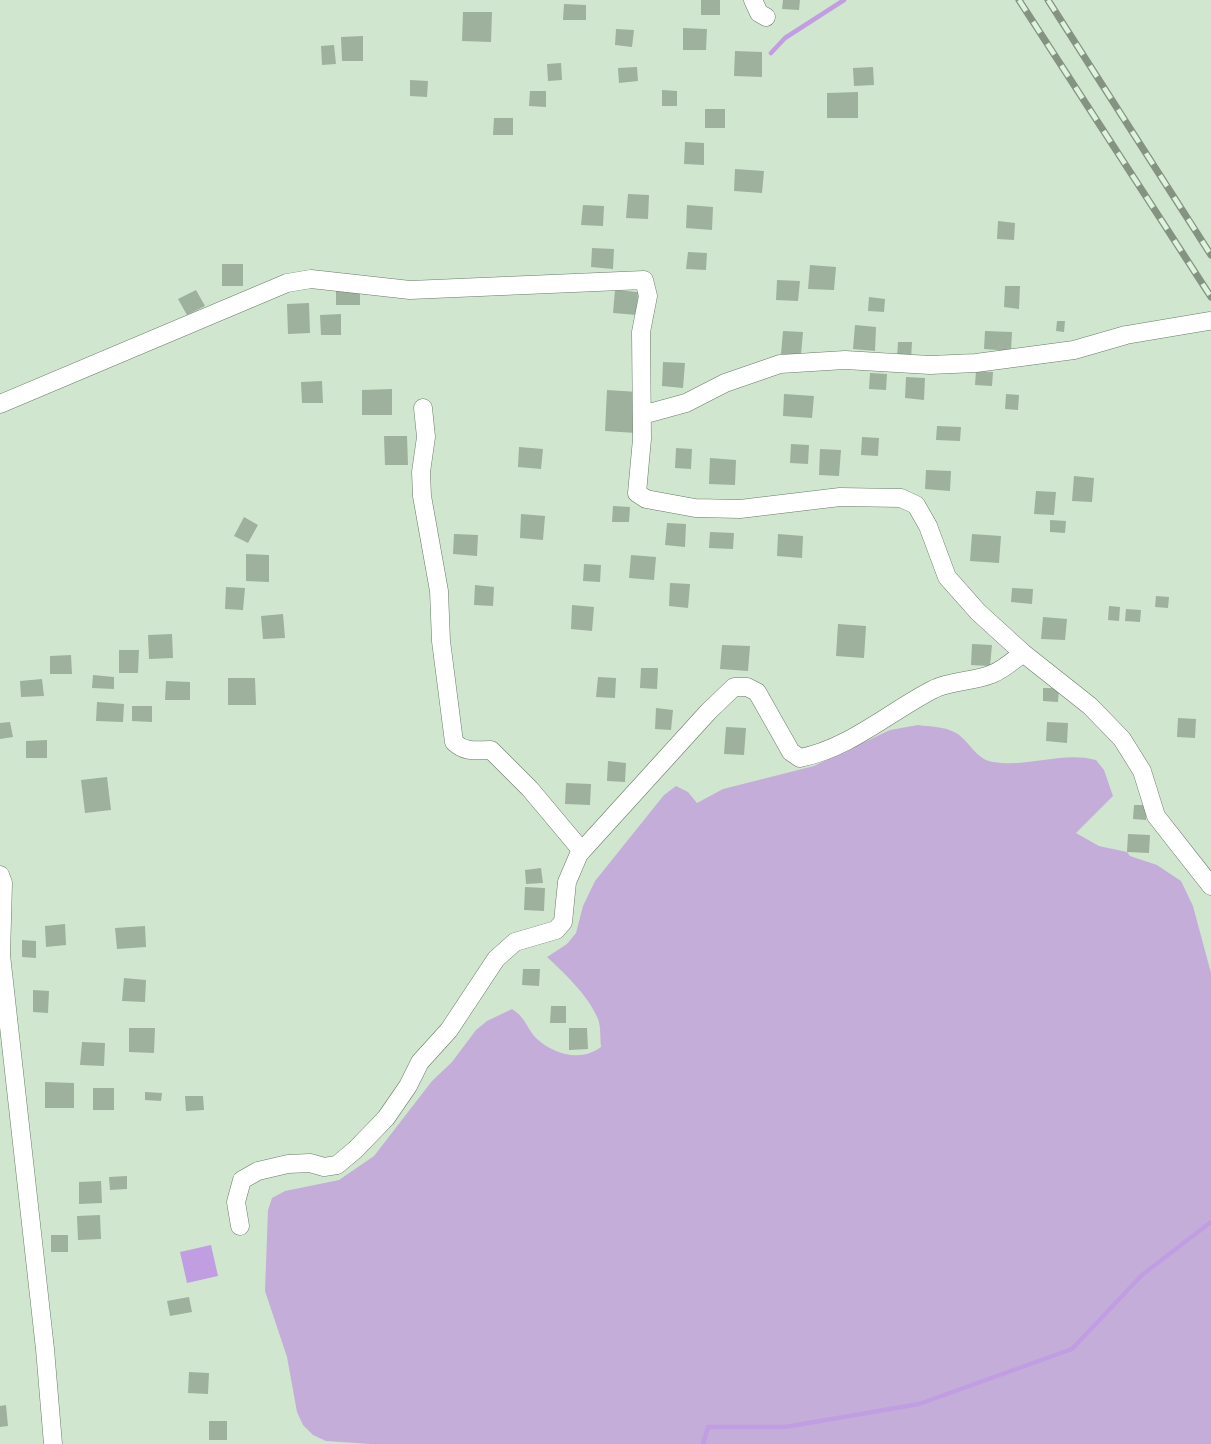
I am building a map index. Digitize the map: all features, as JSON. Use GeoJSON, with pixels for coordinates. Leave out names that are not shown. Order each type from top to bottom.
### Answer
{"type":"FeatureCollection","features":[{"type":"Feature","properties":{"kind":"street"},"geometry":{"type":"LineString","coordinates":[[753,0],[759,13],[766,17]]}},
{"type":"Feature","properties":{"kind":"street"},"geometry":{"type":"LineString","coordinates":[[0,404],[287,283],[311,279],[410,289],[644,281],[649,296],[641,332],[642,415],[637,493],[646,499],[695,508],[740,509],[841,497],[901,498],[916,505],[928,526],[947,577],[978,612],[1023,653],[1090,706],[1122,739],[1142,771],[1156,816],[1211,886]]}},
{"type":"Feature","properties":{"kind":"street"},"geometry":{"type":"LineString","coordinates":[[642,415],[687,403],[725,383],[780,364],[845,360],[930,365],[976,363],[1074,349],[1126,335],[1209,321]]}},
{"type":"Feature","properties":{"kind":"street"},"geometry":{"type":"LineString","coordinates":[[424,408],[426,437],[421,472],[422,496],[439,591],[441,641],[454,742],[460,748],[470,751],[491,750],[530,789],[582,851]]}},
{"type":"Feature","properties":{"kind":"street"},"geometry":{"type":"LineString","coordinates":[[240,1226],[236,1202],[242,1180],[258,1171],[288,1164],[310,1163],[324,1167],[337,1165],[386,1118],[408,1086],[420,1062],[449,1030],[496,960],[515,942],[556,930],[562,922],[567,882],[582,851],[734,687],[747,687],[757,692],[790,752],[800,758],[847,741],[936,688],[954,681],[993,674],[1023,653]]}},
{"type":"Feature","properties":{"kind":"street"},"geometry":{"type":"LineString","coordinates":[[0,875],[1,955],[53,1444]]}},
{"type":"Feature","properties":{"kind":"shaded area"},"geometry":{"type":"Polygon","coordinates":[[[918,725],[951,731],[961,736],[977,754],[993,762],[1019,763],[1070,757],[1096,760],[1104,770],[1113,796],[1076,833],[1099,846],[1127,852],[1130,856],[1157,865],[1181,881],[1193,906],[1211,973],[1211,1444],[371,1444],[326,1441],[313,1435],[303,1425],[297,1412],[287,1357],[265,1291],[268,1210],[272,1198],[285,1191],[339,1180],[374,1156],[432,1081],[452,1062],[476,1030],[487,1021],[512,1009],[536,1038],[551,1049],[576,1055],[593,1052],[601,1047],[599,1022],[594,1010],[576,985],[547,957],[567,944],[576,933],[583,906],[595,881],[664,795],[676,786],[688,792],[697,803],[723,789],[814,766],[890,730],[918,725]]]}},
{"type":"Feature","properties":{"kind":"shaded area"},"geometry":{"type":"Polygon","coordinates":[[[211,1245],[218,1276],[187,1283],[180,1252],[211,1245]]]}},
{"type":"Feature","properties":{"kind":"building"},"geometry":{"type":"Polygon","coordinates":[[[701,0],[720,0],[720,15],[701,15],[701,0]]]}},
{"type":"Feature","properties":{"kind":"building"},"geometry":{"type":"Polygon","coordinates":[[[783,0],[800,0],[799,10],[782,9],[783,0]]]}},
{"type":"Feature","properties":{"kind":"building"},"geometry":{"type":"Polygon","coordinates":[[[564,4],[586,5],[586,20],[563,20],[564,4]]]}},
{"type":"Feature","properties":{"kind":"building"},"geometry":{"type":"Polygon","coordinates":[[[463,12],[492,12],[491,42],[462,41],[463,12]]]}},
{"type":"Feature","properties":{"kind":"building"},"geometry":{"type":"Polygon","coordinates":[[[683,28],[707,29],[706,50],[683,50],[683,28]]]}},
{"type":"Feature","properties":{"kind":"building"},"geometry":{"type":"Polygon","coordinates":[[[616,29],[634,30],[632,47],[615,45],[616,29]]]}},
{"type":"Feature","properties":{"kind":"building"},"geometry":{"type":"Polygon","coordinates":[[[363,36],[363,61],[342,61],[341,37],[363,36]]]}},
{"type":"Feature","properties":{"kind":"building"},"geometry":{"type":"Polygon","coordinates":[[[334,45],[336,64],[322,65],[321,46],[334,45]]]}},
{"type":"Feature","properties":{"kind":"building"},"geometry":{"type":"Polygon","coordinates":[[[735,51],[762,52],[762,77],[734,76],[735,51]]]}},
{"type":"Feature","properties":{"kind":"building"},"geometry":{"type":"Polygon","coordinates":[[[561,63],[562,80],[548,81],[547,64],[561,63]]]}},
{"type":"Feature","properties":{"kind":"building"},"geometry":{"type":"Polygon","coordinates":[[[637,67],[638,81],[619,83],[618,68],[637,67]]]}},
{"type":"Feature","properties":{"kind":"building"},"geometry":{"type":"Polygon","coordinates":[[[873,67],[874,85],[854,86],[853,68],[873,67]]]}},
{"type":"Feature","properties":{"kind":"building"},"geometry":{"type":"Polygon","coordinates":[[[410,80],[428,81],[427,97],[410,96],[410,80]]]}},
{"type":"Feature","properties":{"kind":"building"},"geometry":{"type":"Polygon","coordinates":[[[662,90],[677,91],[677,106],[662,106],[662,90]]]}},
{"type":"Feature","properties":{"kind":"building"},"geometry":{"type":"Polygon","coordinates":[[[530,91],[546,91],[546,107],[529,106],[530,91]]]}},
{"type":"Feature","properties":{"kind":"building"},"geometry":{"type":"Polygon","coordinates":[[[858,92],[858,118],[827,118],[827,93],[858,92]]]}},
{"type":"Feature","properties":{"kind":"building"},"geometry":{"type":"Polygon","coordinates":[[[705,109],[725,109],[725,128],[705,128],[705,109]]]}},
{"type":"Feature","properties":{"kind":"building"},"geometry":{"type":"Polygon","coordinates":[[[494,118],[513,118],[513,135],[493,135],[494,118]]]}},
{"type":"Feature","properties":{"kind":"building"},"geometry":{"type":"Polygon","coordinates":[[[685,142],[704,143],[704,165],[684,164],[685,142]]]}},
{"type":"Feature","properties":{"kind":"building"},"geometry":{"type":"Polygon","coordinates":[[[735,169],[764,171],[762,193],[734,191],[735,169]]]}},
{"type":"Feature","properties":{"kind":"building"},"geometry":{"type":"Polygon","coordinates":[[[628,194],[649,195],[648,219],[626,218],[628,194]]]}},
{"type":"Feature","properties":{"kind":"building"},"geometry":{"type":"Polygon","coordinates":[[[583,205],[604,206],[603,226],[581,225],[583,205]]]}},
{"type":"Feature","properties":{"kind":"building"},"geometry":{"type":"Polygon","coordinates":[[[687,205],[713,207],[712,230],[686,228],[687,205]]]}},
{"type":"Feature","properties":{"kind":"building"},"geometry":{"type":"Polygon","coordinates":[[[998,221],[1015,223],[1014,240],[997,239],[998,221]]]}},
{"type":"Feature","properties":{"kind":"building"},"geometry":{"type":"Polygon","coordinates":[[[592,248],[614,249],[613,269],[591,267],[592,248]]]}},
{"type":"Feature","properties":{"kind":"building"},"geometry":{"type":"Polygon","coordinates":[[[688,252],[707,253],[706,270],[686,269],[688,252]]]}},
{"type":"Feature","properties":{"kind":"building"},"geometry":{"type":"Polygon","coordinates":[[[222,264],[243,264],[243,286],[222,286],[222,264]]]}},
{"type":"Feature","properties":{"kind":"building"},"geometry":{"type":"Polygon","coordinates":[[[810,265],[836,267],[834,290],[808,289],[810,265]]]}},
{"type":"Feature","properties":{"kind":"building"},"geometry":{"type":"Polygon","coordinates":[[[777,280],[800,281],[798,301],[776,300],[777,280]]]}},
{"type":"Feature","properties":{"kind":"building"},"geometry":{"type":"Polygon","coordinates":[[[1005,286],[1020,286],[1019,309],[1004,307],[1005,286]]]}},
{"type":"Feature","properties":{"kind":"building"},"geometry":{"type":"Polygon","coordinates":[[[336,289],[360,289],[360,305],[336,305],[336,289]]]}},
{"type":"Feature","properties":{"kind":"building"},"geometry":{"type":"Polygon","coordinates":[[[196,290],[205,306],[187,315],[178,299],[196,290]]]}},
{"type":"Feature","properties":{"kind":"building"},"geometry":{"type":"Polygon","coordinates":[[[615,290],[638,292],[637,315],[613,313],[615,290]]]}},
{"type":"Feature","properties":{"kind":"building"},"geometry":{"type":"Polygon","coordinates":[[[869,297],[885,299],[884,312],[868,311],[869,297]]]}},
{"type":"Feature","properties":{"kind":"building"},"geometry":{"type":"Polygon","coordinates":[[[309,303],[310,333],[288,334],[287,304],[309,303]]]}},
{"type":"Feature","properties":{"kind":"building"},"geometry":{"type":"Polygon","coordinates":[[[341,314],[341,335],[321,335],[320,315],[341,314]]]}},
{"type":"Feature","properties":{"kind":"building"},"geometry":{"type":"Polygon","coordinates":[[[1057,321],[1065,321],[1064,332],[1056,331],[1057,321]]]}},
{"type":"Feature","properties":{"kind":"building"},"geometry":{"type":"Polygon","coordinates":[[[855,325],[876,327],[875,351],[853,349],[855,325]]]}},
{"type":"Feature","properties":{"kind":"building"},"geometry":{"type":"Polygon","coordinates":[[[783,331],[803,332],[801,355],[781,354],[783,331]]]}},
{"type":"Feature","properties":{"kind":"building"},"geometry":{"type":"Polygon","coordinates":[[[985,331],[1012,332],[1011,351],[984,349],[985,331]]]}},
{"type":"Feature","properties":{"kind":"building"},"geometry":{"type":"Polygon","coordinates":[[[898,342],[912,342],[911,359],[897,358],[898,342]]]}},
{"type":"Feature","properties":{"kind":"building"},"geometry":{"type":"Polygon","coordinates":[[[663,362],[685,363],[683,388],[662,386],[663,362]]]}},
{"type":"Feature","properties":{"kind":"building"},"geometry":{"type":"Polygon","coordinates":[[[976,371],[993,372],[992,386],[975,385],[976,371]]]}},
{"type":"Feature","properties":{"kind":"building"},"geometry":{"type":"Polygon","coordinates":[[[870,373],[887,374],[886,390],[869,389],[870,373]]]}},
{"type":"Feature","properties":{"kind":"building"},"geometry":{"type":"Polygon","coordinates":[[[906,377],[925,378],[924,400],[905,398],[906,377]]]}},
{"type":"Feature","properties":{"kind":"building"},"geometry":{"type":"Polygon","coordinates":[[[322,381],[323,403],[302,403],[301,382],[322,381]]]}},
{"type":"Feature","properties":{"kind":"building"},"geometry":{"type":"Polygon","coordinates":[[[392,389],[392,415],[362,415],[362,390],[392,389]]]}},
{"type":"Feature","properties":{"kind":"building"},"geometry":{"type":"Polygon","coordinates":[[[607,390],[638,392],[636,433],[605,431],[607,390]]]}},
{"type":"Feature","properties":{"kind":"building"},"geometry":{"type":"Polygon","coordinates":[[[784,394],[814,396],[812,418],[783,416],[784,394]]]}},
{"type":"Feature","properties":{"kind":"building"},"geometry":{"type":"Polygon","coordinates":[[[1006,394],[1019,395],[1018,410],[1005,409],[1006,394]]]}},
{"type":"Feature","properties":{"kind":"building"},"geometry":{"type":"Polygon","coordinates":[[[937,426],[961,427],[960,441],[936,440],[937,426]]]}},
{"type":"Feature","properties":{"kind":"building"},"geometry":{"type":"Polygon","coordinates":[[[384,436],[407,436],[408,465],[385,465],[384,436]]]}},
{"type":"Feature","properties":{"kind":"building"},"geometry":{"type":"Polygon","coordinates":[[[862,437],[879,438],[878,456],[861,455],[862,437]]]}},
{"type":"Feature","properties":{"kind":"building"},"geometry":{"type":"Polygon","coordinates":[[[791,444],[809,445],[808,464],[790,463],[791,444]]]}},
{"type":"Feature","properties":{"kind":"building"},"geometry":{"type":"Polygon","coordinates":[[[519,447],[543,449],[541,469],[518,467],[519,447]]]}},
{"type":"Feature","properties":{"kind":"building"},"geometry":{"type":"Polygon","coordinates":[[[676,448],[692,449],[691,469],[675,468],[676,448]]]}},
{"type":"Feature","properties":{"kind":"building"},"geometry":{"type":"Polygon","coordinates":[[[820,449],[841,450],[839,476],[819,475],[820,449]]]}},
{"type":"Feature","properties":{"kind":"building"},"geometry":{"type":"Polygon","coordinates":[[[710,458],[736,460],[735,485],[709,484],[710,458]]]}},
{"type":"Feature","properties":{"kind":"building"},"geometry":{"type":"Polygon","coordinates":[[[926,470],[951,471],[950,491],[925,489],[926,470]]]}},
{"type":"Feature","properties":{"kind":"building"},"geometry":{"type":"Polygon","coordinates":[[[1074,476],[1094,478],[1092,502],[1072,501],[1074,476]]]}},
{"type":"Feature","properties":{"kind":"building"},"geometry":{"type":"Polygon","coordinates":[[[1036,491],[1056,492],[1054,515],[1034,514],[1036,491]]]}},
{"type":"Feature","properties":{"kind":"building"},"geometry":{"type":"Polygon","coordinates":[[[613,506],[630,507],[629,522],[612,522],[613,506]]]}},
{"type":"Feature","properties":{"kind":"building"},"geometry":{"type":"Polygon","coordinates":[[[521,514],[545,516],[543,540],[520,538],[521,514]]]}},
{"type":"Feature","properties":{"kind":"building"},"geometry":{"type":"Polygon","coordinates":[[[244,517],[258,525],[248,543],[234,536],[244,517]]]}},
{"type":"Feature","properties":{"kind":"building"},"geometry":{"type":"Polygon","coordinates":[[[1050,520],[1066,521],[1065,533],[1050,532],[1050,520]]]}},
{"type":"Feature","properties":{"kind":"building"},"geometry":{"type":"Polygon","coordinates":[[[667,523],[686,524],[685,547],[665,545],[667,523]]]}},
{"type":"Feature","properties":{"kind":"building"},"geometry":{"type":"Polygon","coordinates":[[[710,532],[734,533],[733,549],[709,548],[710,532]]]}},
{"type":"Feature","properties":{"kind":"building"},"geometry":{"type":"Polygon","coordinates":[[[454,534],[478,535],[477,556],[453,554],[454,534]]]}},
{"type":"Feature","properties":{"kind":"building"},"geometry":{"type":"Polygon","coordinates":[[[778,534],[803,536],[802,558],[777,556],[778,534]]]}},
{"type":"Feature","properties":{"kind":"building"},"geometry":{"type":"Polygon","coordinates":[[[972,534],[1001,536],[999,563],[970,561],[972,534]]]}},
{"type":"Feature","properties":{"kind":"building"},"geometry":{"type":"Polygon","coordinates":[[[246,554],[269,555],[269,582],[246,581],[246,554]]]}},
{"type":"Feature","properties":{"kind":"building"},"geometry":{"type":"Polygon","coordinates":[[[631,555],[656,557],[654,580],[629,578],[631,555]]]}},
{"type":"Feature","properties":{"kind":"building"},"geometry":{"type":"Polygon","coordinates":[[[584,564],[601,565],[600,582],[583,581],[584,564]]]}},
{"type":"Feature","properties":{"kind":"building"},"geometry":{"type":"Polygon","coordinates":[[[670,583],[690,584],[688,608],[669,606],[670,583]]]}},
{"type":"Feature","properties":{"kind":"building"},"geometry":{"type":"Polygon","coordinates":[[[475,585],[494,587],[493,606],[474,605],[475,585]]]}},
{"type":"Feature","properties":{"kind":"building"},"geometry":{"type":"Polygon","coordinates":[[[226,587],[245,588],[243,610],[225,609],[226,587]]]}},
{"type":"Feature","properties":{"kind":"building"},"geometry":{"type":"Polygon","coordinates":[[[1012,588],[1033,589],[1032,604],[1011,602],[1012,588]]]}},
{"type":"Feature","properties":{"kind":"building"},"geometry":{"type":"Polygon","coordinates":[[[1156,596],[1169,597],[1168,608],[1155,607],[1156,596]]]}},
{"type":"Feature","properties":{"kind":"building"},"geometry":{"type":"Polygon","coordinates":[[[572,605],[594,607],[592,631],[571,629],[572,605]]]}},
{"type":"Feature","properties":{"kind":"building"},"geometry":{"type":"Polygon","coordinates":[[[1109,606],[1120,607],[1119,621],[1108,620],[1109,606]]]}},
{"type":"Feature","properties":{"kind":"building"},"geometry":{"type":"Polygon","coordinates":[[[1126,609],[1141,610],[1140,622],[1125,621],[1126,609]]]}},
{"type":"Feature","properties":{"kind":"building"},"geometry":{"type":"Polygon","coordinates":[[[283,614],[285,638],[263,639],[261,616],[283,614]]]}},
{"type":"Feature","properties":{"kind":"building"},"geometry":{"type":"Polygon","coordinates":[[[1043,617],[1067,619],[1065,640],[1041,639],[1043,617]]]}},
{"type":"Feature","properties":{"kind":"building"},"geometry":{"type":"Polygon","coordinates":[[[838,624],[866,626],[864,658],[836,656],[838,624]]]}},
{"type":"Feature","properties":{"kind":"building"},"geometry":{"type":"Polygon","coordinates":[[[172,634],[173,658],[149,659],[148,635],[172,634]]]}},
{"type":"Feature","properties":{"kind":"building"},"geometry":{"type":"Polygon","coordinates":[[[972,644],[992,645],[990,666],[971,665],[972,644]]]}},
{"type":"Feature","properties":{"kind":"building"},"geometry":{"type":"Polygon","coordinates":[[[722,645],[750,646],[748,671],[720,669],[722,645]]]}},
{"type":"Feature","properties":{"kind":"building"},"geometry":{"type":"Polygon","coordinates":[[[119,650],[139,650],[138,673],[119,673],[119,650]]]}},
{"type":"Feature","properties":{"kind":"building"},"geometry":{"type":"Polygon","coordinates":[[[71,655],[72,674],[50,674],[50,656],[71,655]]]}},
{"type":"Feature","properties":{"kind":"building"},"geometry":{"type":"Polygon","coordinates":[[[641,668],[658,668],[657,689],[640,688],[641,668]]]}},
{"type":"Feature","properties":{"kind":"building"},"geometry":{"type":"Polygon","coordinates":[[[93,675],[114,677],[114,689],[92,688],[93,675]]]}},
{"type":"Feature","properties":{"kind":"building"},"geometry":{"type":"Polygon","coordinates":[[[598,677],[616,678],[615,698],[596,697],[598,677]]]}},
{"type":"Feature","properties":{"kind":"building"},"geometry":{"type":"Polygon","coordinates":[[[228,678],[255,678],[256,705],[228,705],[228,678]]]}},
{"type":"Feature","properties":{"kind":"building"},"geometry":{"type":"Polygon","coordinates":[[[42,679],[44,696],[21,697],[20,681],[42,679]]]}},
{"type":"Feature","properties":{"kind":"building"},"geometry":{"type":"Polygon","coordinates":[[[166,681],[190,682],[190,700],[165,700],[166,681]]]}},
{"type":"Feature","properties":{"kind":"building"},"geometry":{"type":"Polygon","coordinates":[[[1043,688],[1059,688],[1058,702],[1043,701],[1043,688]]]}},
{"type":"Feature","properties":{"kind":"building"},"geometry":{"type":"Polygon","coordinates":[[[97,702],[124,704],[123,722],[96,721],[97,702]]]}},
{"type":"Feature","properties":{"kind":"building"},"geometry":{"type":"Polygon","coordinates":[[[132,706],[152,706],[152,722],[132,721],[132,706]]]}},
{"type":"Feature","properties":{"kind":"building"},"geometry":{"type":"Polygon","coordinates":[[[656,708],[673,710],[671,730],[655,729],[656,708]]]}},
{"type":"Feature","properties":{"kind":"building"},"geometry":{"type":"Polygon","coordinates":[[[1178,718],[1196,719],[1195,738],[1177,737],[1178,718]]]}},
{"type":"Feature","properties":{"kind":"building"},"geometry":{"type":"Polygon","coordinates":[[[10,722],[13,737],[0,739],[0,723],[10,722]]]}},
{"type":"Feature","properties":{"kind":"building"},"geometry":{"type":"Polygon","coordinates":[[[1047,722],[1068,723],[1067,743],[1046,741],[1047,722]]]}},
{"type":"Feature","properties":{"kind":"building"},"geometry":{"type":"Polygon","coordinates":[[[726,727],[746,728],[744,755],[724,754],[726,727]]]}},
{"type":"Feature","properties":{"kind":"building"},"geometry":{"type":"Polygon","coordinates":[[[47,740],[47,758],[26,758],[26,741],[47,740]]]}},
{"type":"Feature","properties":{"kind":"building"},"geometry":{"type":"Polygon","coordinates":[[[608,761],[626,763],[625,782],[607,781],[608,761]]]}},
{"type":"Feature","properties":{"kind":"building"},"geometry":{"type":"Polygon","coordinates":[[[107,777],[111,810],[85,813],[81,780],[107,777]]]}},
{"type":"Feature","properties":{"kind":"building"},"geometry":{"type":"Polygon","coordinates":[[[566,783],[591,784],[590,805],[565,804],[566,783]]]}},
{"type":"Feature","properties":{"kind":"building"},"geometry":{"type":"Polygon","coordinates":[[[1134,805],[1147,805],[1146,820],[1133,819],[1134,805]]]}},
{"type":"Feature","properties":{"kind":"building"},"geometry":{"type":"Polygon","coordinates":[[[1128,834],[1150,835],[1149,853],[1127,852],[1128,834]]]}},
{"type":"Feature","properties":{"kind":"building"},"geometry":{"type":"Polygon","coordinates":[[[541,868],[543,883],[526,884],[525,870],[541,868]]]}},
{"type":"Feature","properties":{"kind":"building"},"geometry":{"type":"Polygon","coordinates":[[[525,887],[545,888],[544,911],[524,910],[525,887]]]}},
{"type":"Feature","properties":{"kind":"building"},"geometry":{"type":"Polygon","coordinates":[[[65,924],[66,945],[46,947],[45,926],[65,924]]]}},
{"type":"Feature","properties":{"kind":"building"},"geometry":{"type":"Polygon","coordinates":[[[145,926],[146,947],[117,949],[115,928],[145,926]]]}},
{"type":"Feature","properties":{"kind":"building"},"geometry":{"type":"Polygon","coordinates":[[[22,940],[36,941],[36,958],[22,957],[22,940]]]}},
{"type":"Feature","properties":{"kind":"building"},"geometry":{"type":"Polygon","coordinates":[[[523,969],[540,969],[539,986],[522,985],[523,969]]]}},
{"type":"Feature","properties":{"kind":"building"},"geometry":{"type":"Polygon","coordinates":[[[124,978],[146,980],[145,1002],[122,1001],[124,978]]]}},
{"type":"Feature","properties":{"kind":"building"},"geometry":{"type":"Polygon","coordinates":[[[33,990],[49,991],[48,1013],[33,1012],[33,990]]]}},
{"type":"Feature","properties":{"kind":"building"},"geometry":{"type":"Polygon","coordinates":[[[551,1006],[566,1006],[566,1023],[550,1023],[551,1006]]]}},
{"type":"Feature","properties":{"kind":"building"},"geometry":{"type":"Polygon","coordinates":[[[129,1028],[155,1028],[154,1053],[129,1052],[129,1028]]]}},
{"type":"Feature","properties":{"kind":"building"},"geometry":{"type":"Polygon","coordinates":[[[569,1028],[587,1028],[588,1049],[569,1050],[569,1028]]]}},
{"type":"Feature","properties":{"kind":"building"},"geometry":{"type":"Polygon","coordinates":[[[82,1042],[105,1043],[104,1066],[80,1065],[82,1042]]]}},
{"type":"Feature","properties":{"kind":"building"},"geometry":{"type":"Polygon","coordinates":[[[45,1082],[74,1083],[74,1108],[45,1108],[45,1082]]]}},
{"type":"Feature","properties":{"kind":"building"},"geometry":{"type":"Polygon","coordinates":[[[93,1088],[114,1088],[114,1110],[93,1110],[93,1088]]]}},
{"type":"Feature","properties":{"kind":"building"},"geometry":{"type":"Polygon","coordinates":[[[145,1092],[162,1093],[161,1101],[145,1100],[145,1092]]]}},
{"type":"Feature","properties":{"kind":"building"},"geometry":{"type":"Polygon","coordinates":[[[185,1096],[203,1096],[204,1110],[186,1111],[185,1096]]]}},
{"type":"Feature","properties":{"kind":"building"},"geometry":{"type":"Polygon","coordinates":[[[127,1176],[127,1189],[110,1190],[109,1177],[127,1176]]]}},
{"type":"Feature","properties":{"kind":"building"},"geometry":{"type":"Polygon","coordinates":[[[101,1181],[102,1203],[79,1204],[79,1182],[101,1181]]]}},
{"type":"Feature","properties":{"kind":"building"},"geometry":{"type":"Polygon","coordinates":[[[100,1215],[101,1239],[78,1240],[77,1216],[100,1215]]]}},
{"type":"Feature","properties":{"kind":"building"},"geometry":{"type":"Polygon","coordinates":[[[51,1235],[68,1235],[68,1252],[51,1252],[51,1235]]]}},
{"type":"Feature","properties":{"kind":"building"},"geometry":{"type":"Polygon","coordinates":[[[189,1297],[192,1312],[170,1316],[167,1301],[189,1297]]]}},
{"type":"Feature","properties":{"kind":"building"},"geometry":{"type":"Polygon","coordinates":[[[189,1372],[209,1373],[208,1394],[188,1393],[189,1372]]]}},
{"type":"Feature","properties":{"kind":"building"},"geometry":{"type":"Polygon","coordinates":[[[6,1405],[8,1426],[0,1427],[0,1406],[6,1405]]]}},
{"type":"Feature","properties":{"kind":"building"},"geometry":{"type":"Polygon","coordinates":[[[209,1421],[227,1421],[227,1440],[209,1440],[209,1421]]]}},
{"type":"Feature","properties":{"kind":"waterway"},"geometry":{"type":"LineString","coordinates":[[771,53],[785,38],[844,0]]}},
{"type":"Feature","properties":{"kind":"waterway"},"geometry":{"type":"LineString","coordinates":[[703,1444],[708,1427],[785,1427],[919,1404],[1072,1349],[1142,1275],[1211,1222]]}},
{"type":"Feature","properties":{"kind":"railway"},"geometry":{"type":"LineString","coordinates":[[1019,0],[1211,297]]}},
{"type":"Feature","properties":{"kind":"railway"},"geometry":{"type":"LineString","coordinates":[[1048,0],[1211,255]]}}]}
